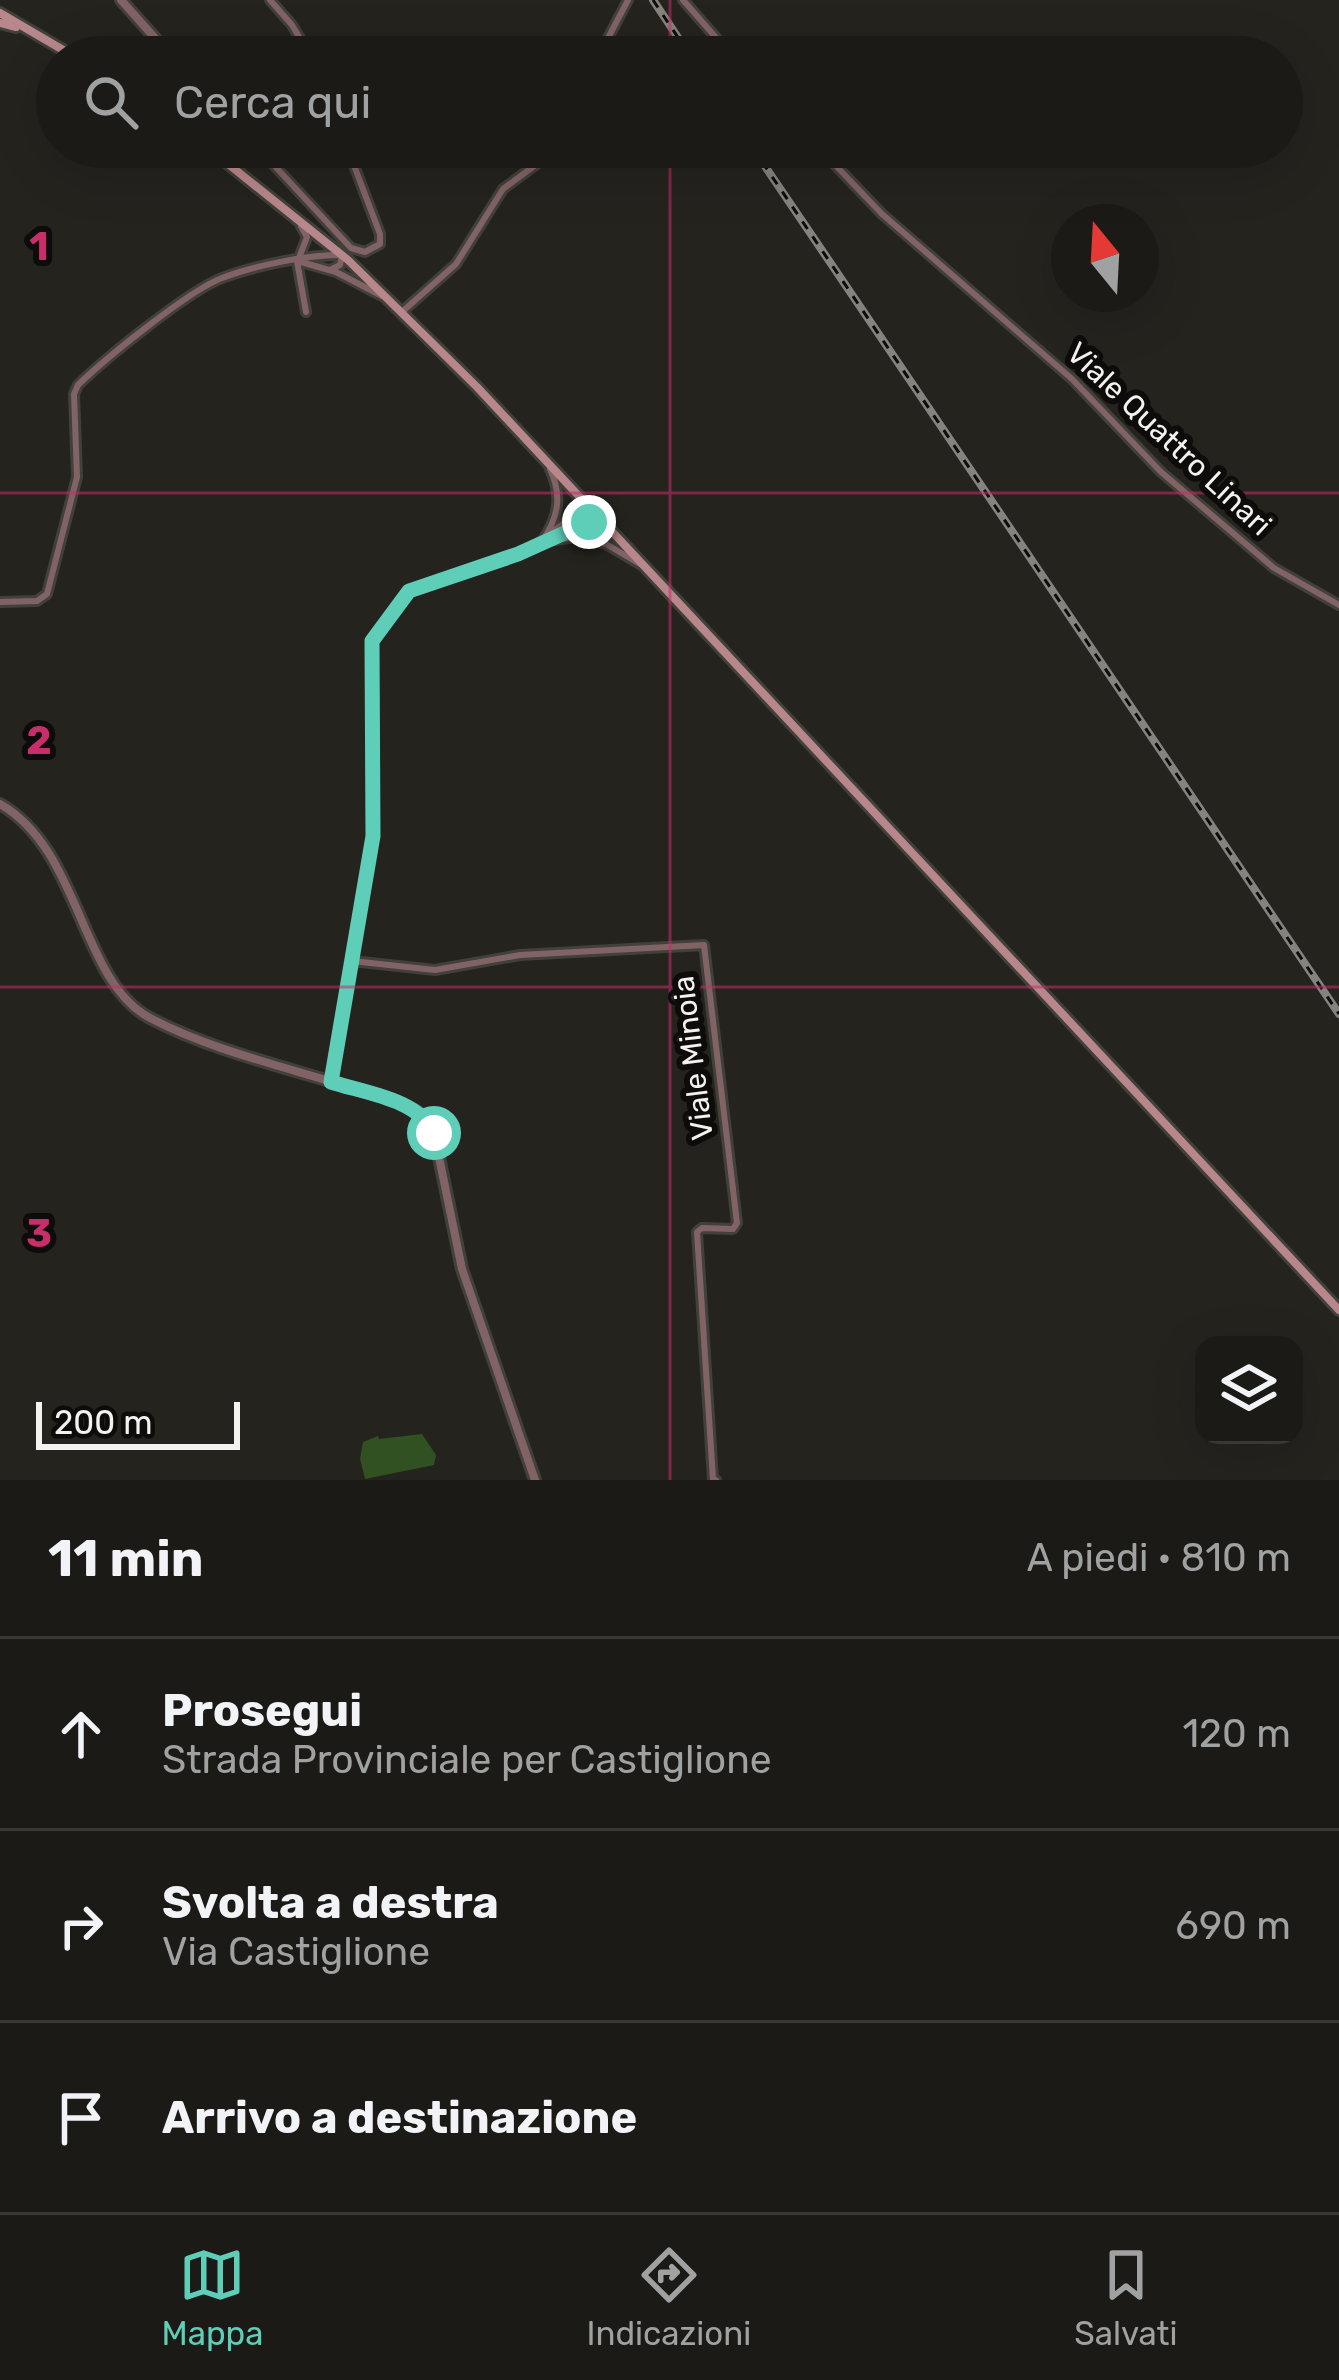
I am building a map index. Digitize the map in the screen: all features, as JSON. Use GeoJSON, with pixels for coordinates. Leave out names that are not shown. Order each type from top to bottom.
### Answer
{"type":"FeatureCollection","features":[{"type":"Feature","properties":{"kind":"main road"},"geometry":{"type":"LineString","coordinates":[[0,18],[40,36]]}},
{"type":"Feature","properties":{"kind":"main road"},"geometry":{"type":"LineString","coordinates":[[234,168],[403,311],[1339,1310]]}},
{"type":"Feature","properties":{"kind":"street"},"geometry":{"type":"LineString","coordinates":[[121,0],[154,36]]}},
{"type":"Feature","properties":{"kind":"street"},"geometry":{"type":"LineString","coordinates":[[270,0],[299,36]]}},
{"type":"Feature","properties":{"kind":"street"},"geometry":{"type":"LineString","coordinates":[[609,36],[628,0]]}},
{"type":"Feature","properties":{"kind":"street"},"geometry":{"type":"LineString","coordinates":[[683,0],[715,36]]}},
{"type":"Feature","properties":{"kind":"street"},"geometry":{"type":"LineString","coordinates":[[277,168],[351,248],[365,252],[380,244],[380,234],[354,168]]}},
{"type":"Feature","properties":{"kind":"street"},"geometry":{"type":"LineString","coordinates":[[403,311],[456,264],[503,189],[532,168]]}},
{"type":"Feature","properties":{"kind":"street","name":"Viale Quattro Linari"},"geometry":{"type":"LineString","coordinates":[[838,168],[882,214],[1072,379],[1161,472],[1274,568],[1339,605]]}},
{"type":"Feature","properties":{"kind":"street"},"geometry":{"type":"LineString","coordinates":[[298,219],[307,237],[298,261],[306,312]]}},
{"type":"Feature","properties":{"kind":"street"},"geometry":{"type":"LineString","coordinates":[[0,602],[37,601],[46,594],[75,490],[74,394],[78,385],[209,284],[319,254],[342,255],[340,265],[330,270]]}},
{"type":"Feature","properties":{"kind":"street"},"geometry":{"type":"LineString","coordinates":[[298,261],[330,270],[391,300]]}},
{"type":"Feature","properties":{"kind":"street"},"geometry":{"type":"LineString","coordinates":[[543,540],[559,499],[547,462]]}},
{"type":"Feature","properties":{"kind":"street"},"geometry":{"type":"LineString","coordinates":[[543,540],[585,527],[595,513]]}},
{"type":"Feature","properties":{"kind":"street"},"geometry":{"type":"LineString","coordinates":[[331,1082],[373,836],[372,641],[409,591],[518,554],[571,518],[595,513]]}},
{"type":"Feature","properties":{"kind":"street"},"geometry":{"type":"LineString","coordinates":[[564,537],[606,544],[643,566]]}},
{"type":"Feature","properties":{"kind":"street"},"geometry":{"type":"LineString","coordinates":[[0,804],[30,826],[50,854],[97,951],[136,1009],[159,1022],[403,1105],[428,1121],[466,1281],[535,1480]]}},
{"type":"Feature","properties":{"kind":"street","name":"Viale Minoia"},"geometry":{"type":"LineString","coordinates":[[352,961],[435,970],[520,955],[704,944],[737,1223],[733,1229],[697,1232],[716,1480]]}},
{"type":"Feature","properties":{"kind":"green space"},"geometry":{"type":"Polygon","coordinates":[[[422,1434],[436,1455],[434,1465],[365,1479],[360,1459],[363,1442],[378,1436],[422,1434]]]}},
{"type":"Feature","properties":{"kind":"railway"},"geometry":{"type":"LineString","coordinates":[[653,0],[677,36]]}},
{"type":"Feature","properties":{"kind":"railway"},"geometry":{"type":"LineString","coordinates":[[766,168],[1339,1014]]}},
{"type":"Feature","properties":{"kind":"route"},"geometry":{"type":"LineString","coordinates":[[434,1133],[418,1112],[331,1082],[373,836],[372,641],[409,591],[564,537],[589,522]]}}]}
